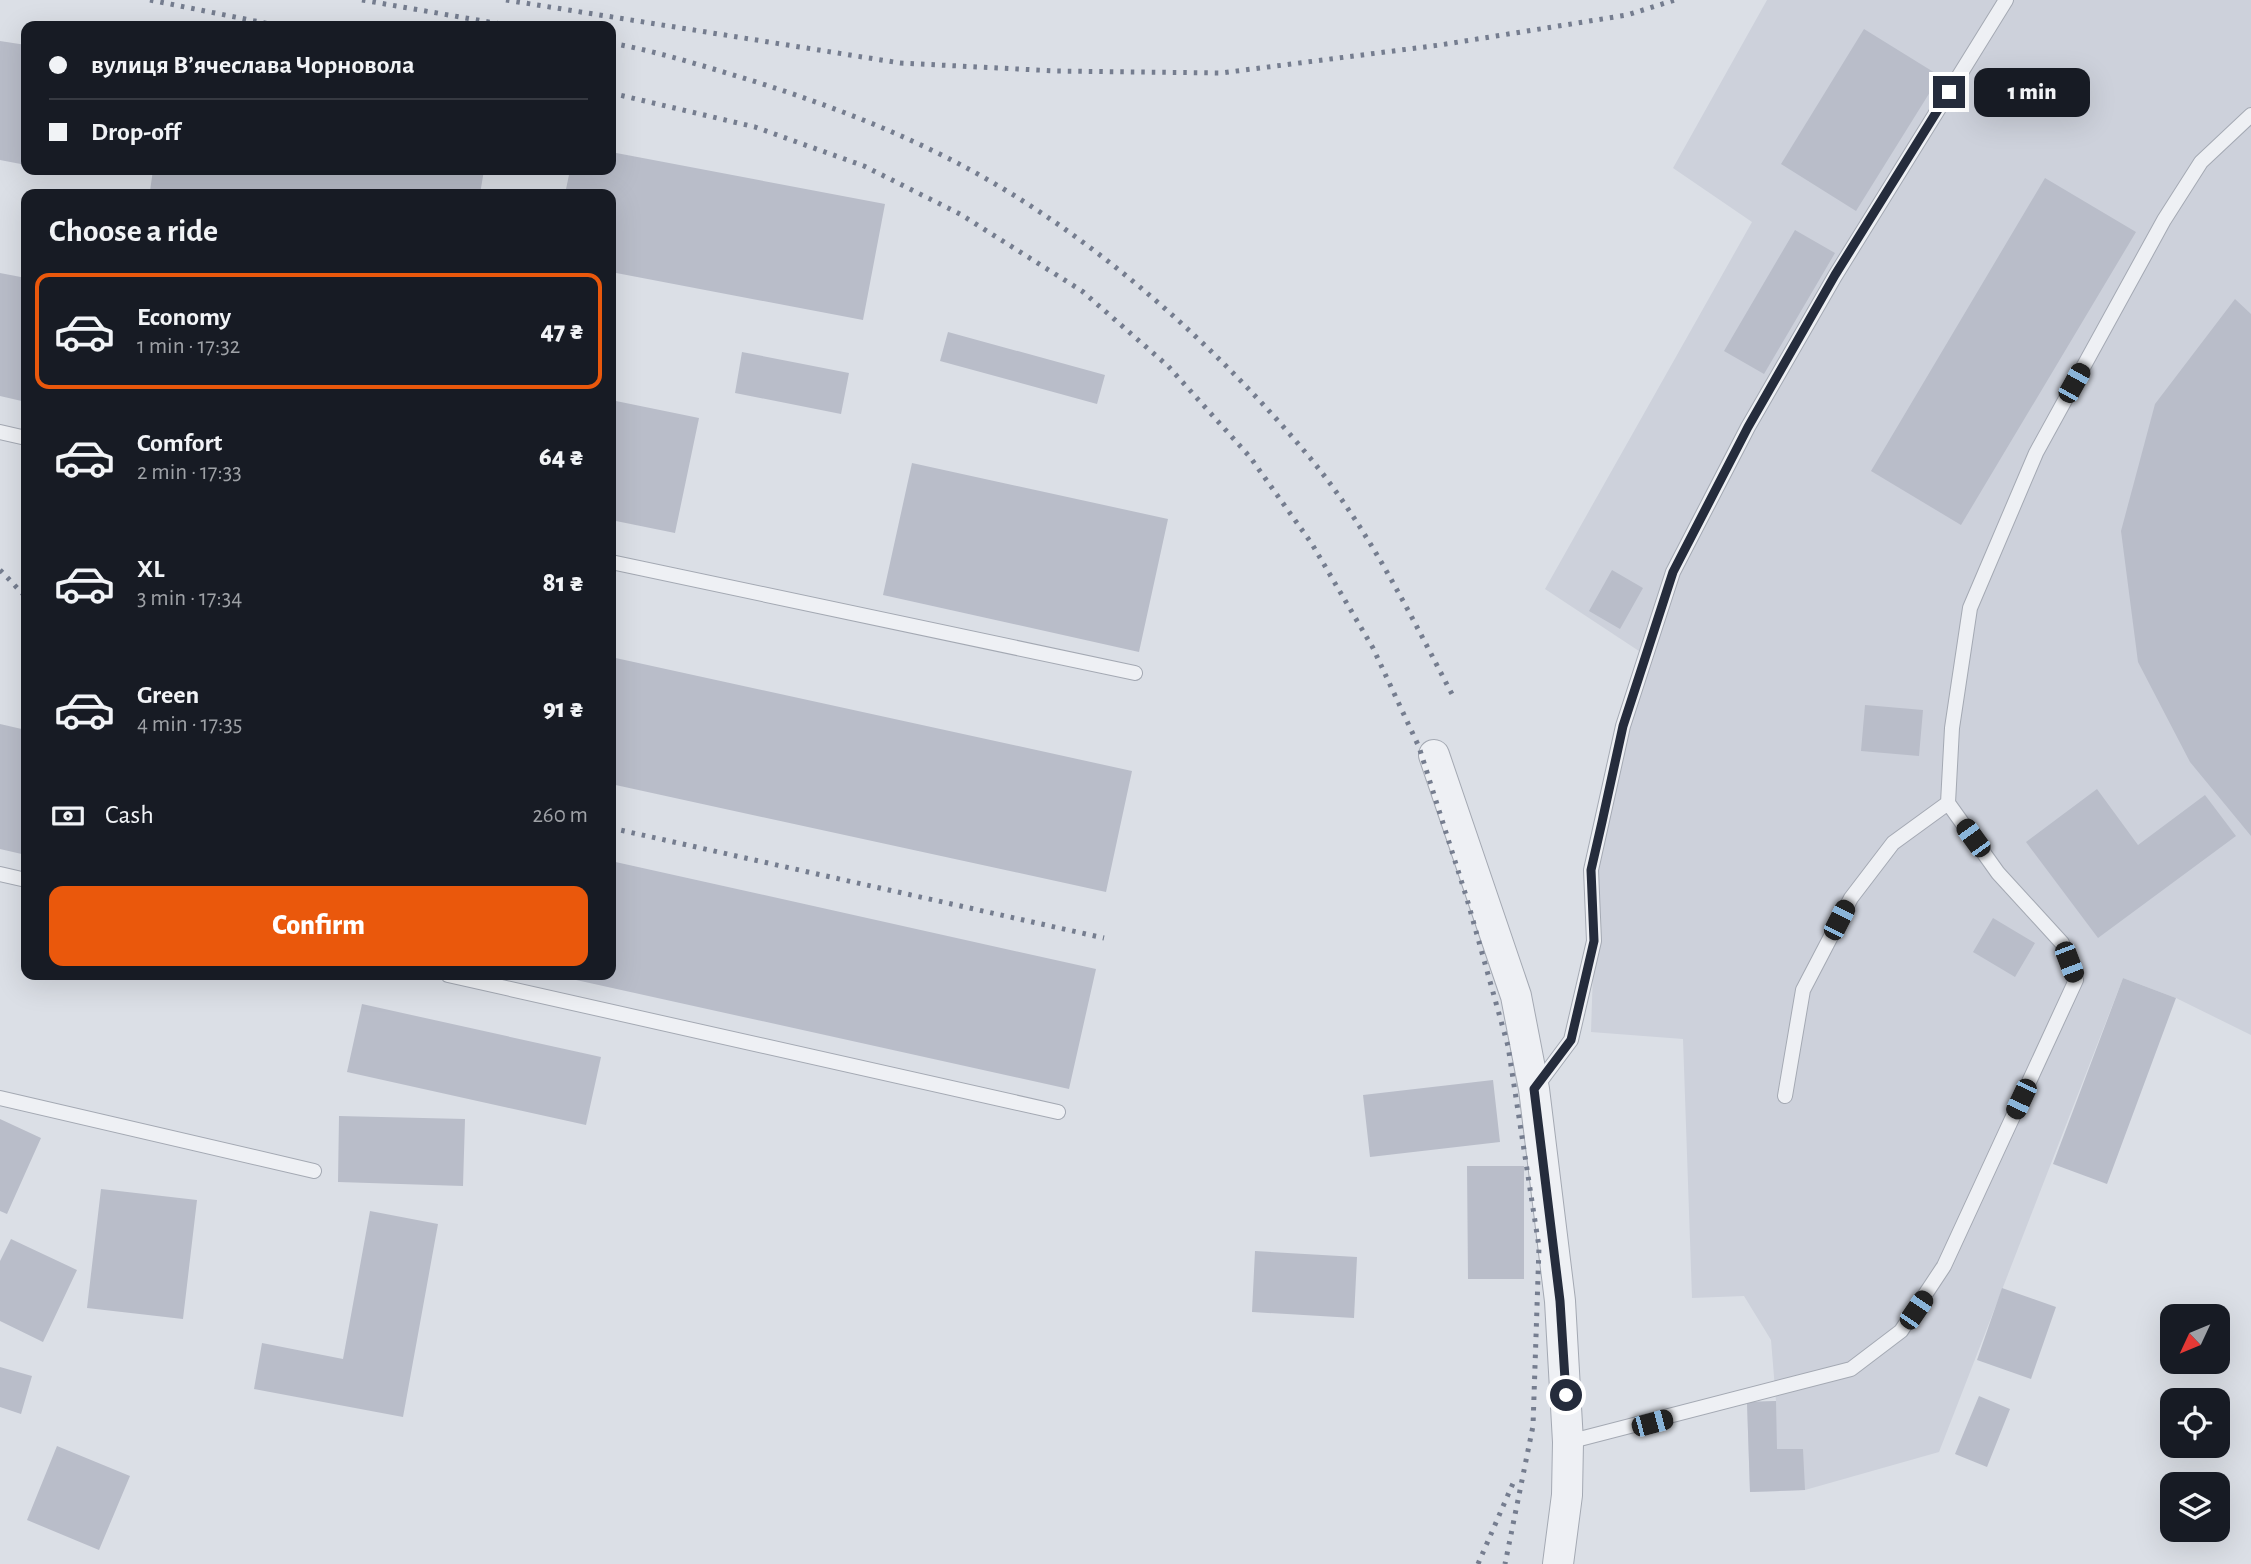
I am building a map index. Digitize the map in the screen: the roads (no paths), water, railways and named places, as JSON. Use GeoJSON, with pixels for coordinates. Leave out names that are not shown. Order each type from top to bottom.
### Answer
{"type":"FeatureCollection","features":[{"type":"Feature","properties":{"kind":"street"},"geometry":{"type":"LineString","coordinates":[[1434,755],[1516,996],[1534,1089],[1560,1301],[1568,1442],[1567,1495],[1558,1564]]}},
{"type":"Feature","properties":{"kind":"lane"},"geometry":{"type":"LineString","coordinates":[[1534,1089],[1571,1040],[1594,941],[1591,870],[1620,739],[1673,572],[1748,427],[1835,275],[2006,0]]}},
{"type":"Feature","properties":{"kind":"lane"},"geometry":{"type":"LineString","coordinates":[[1568,1442],[1631,1429],[1851,1369],[1901,1331],[1944,1266],[2076,980],[2062,943],[1998,873],[1948,803],[1952,728],[1970,608],[2036,453],[2164,220],[2201,162],[2251,115]]}},
{"type":"Feature","properties":{"kind":"lane"},"geometry":{"type":"LineString","coordinates":[[0,432],[21,437]]}},
{"type":"Feature","properties":{"kind":"lane"},"geometry":{"type":"LineString","coordinates":[[616,563],[1135,673]]}},
{"type":"Feature","properties":{"kind":"lane"},"geometry":{"type":"LineString","coordinates":[[1785,1096],[1803,990],[1851,898],[1893,843],[1948,803]]}},
{"type":"Feature","properties":{"kind":"lane"},"geometry":{"type":"LineString","coordinates":[[0,874],[21,879]]}},
{"type":"Feature","properties":{"kind":"lane"},"geometry":{"type":"LineString","coordinates":[[470,980],[1058,1112]]}},
{"type":"Feature","properties":{"kind":"lane"},"geometry":{"type":"LineString","coordinates":[[0,1098],[314,1171]]}},
{"type":"Feature","properties":{"kind":"railway"},"geometry":{"type":"LineString","coordinates":[[150,0],[255,21]]}},
{"type":"Feature","properties":{"kind":"railway"},"geometry":{"type":"LineString","coordinates":[[362,0],[483,21]]}},
{"type":"Feature","properties":{"kind":"railway"},"geometry":{"type":"LineString","coordinates":[[506,0],[900,63],[1057,71],[1221,73],[1440,45],[1627,15],[1675,0]]}},
{"type":"Feature","properties":{"kind":"railway"},"geometry":{"type":"LineString","coordinates":[[616,44],[676,58],[768,86],[854,116],[910,140],[1011,194],[1105,259],[1194,335],[1235,375],[1311,459],[1371,545],[1454,698]]}},
{"type":"Feature","properties":{"kind":"railway"},"geometry":{"type":"LineString","coordinates":[[616,94],[755,127],[864,166],[960,214],[1082,291],[1168,366],[1250,457],[1312,544],[1373,648],[1419,747],[1467,899],[1508,1046],[1539,1247],[1533,1426],[1505,1564]]}},
{"type":"Feature","properties":{"kind":"railway"},"geometry":{"type":"LineString","coordinates":[[0,570],[21,592]]}},
{"type":"Feature","properties":{"kind":"railway"},"geometry":{"type":"LineString","coordinates":[[616,829],[1104,938]]}},
{"type":"Feature","properties":{"kind":"railway"},"geometry":{"type":"LineString","coordinates":[[1478,1564],[1514,1481]]}}]}
